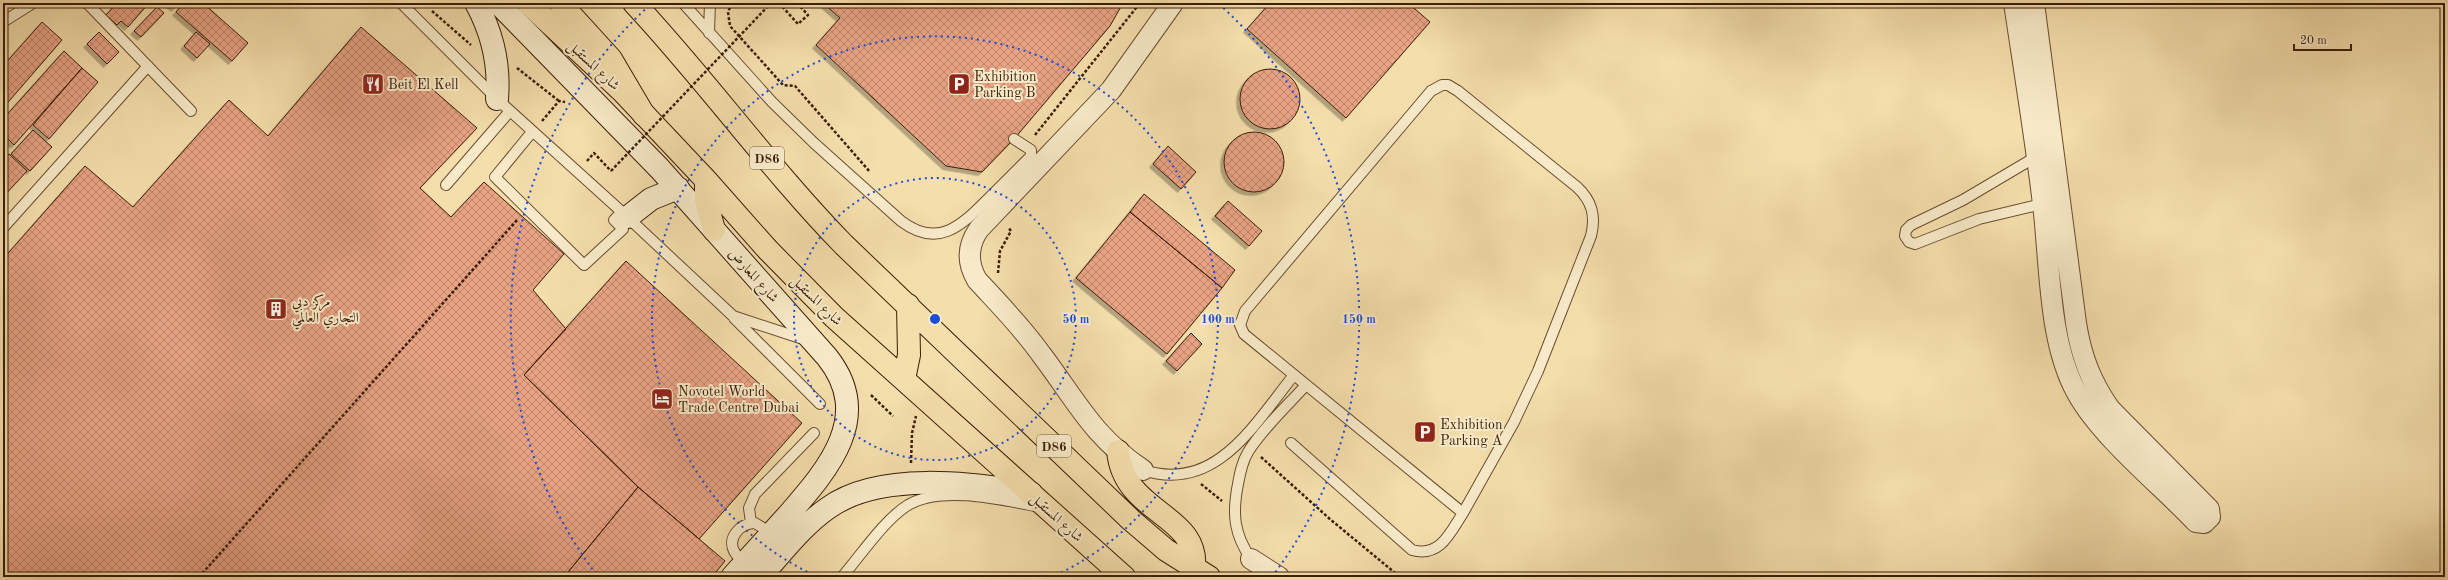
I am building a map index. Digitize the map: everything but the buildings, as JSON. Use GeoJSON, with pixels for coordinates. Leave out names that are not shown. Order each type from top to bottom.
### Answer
{"type":"FeatureCollection","features":[{"type":"Feature","properties":{"kind":"main road","name":"شارع المستقبل"},"geometry":{"type":"LineString","coordinates":[[528,3],[622,92],[706,180],[800,284],[1030,494],[1124,577]]}},
{"type":"Feature","properties":{"kind":"main road"},"geometry":{"type":"LineString","coordinates":[[560,3],[611,59],[644,115]]}},
{"type":"Feature","properties":{"kind":"main road","name":"D86"},"geometry":{"type":"LineString","coordinates":[[634,3],[711,90],[814,214],[1131,520],[1166,550],[1202,573]]}},
{"type":"Feature","properties":{"kind":"main road"},"geometry":{"type":"LineString","coordinates":[[706,180],[706,200],[714,230]]}},
{"type":"Feature","properties":{"kind":"main road"},"geometry":{"type":"LineString","coordinates":[[904,379],[908,355],[908,305]]}},
{"type":"Feature","properties":{"kind":"main road"},"geometry":{"type":"LineString","coordinates":[[1118,451],[1122,471],[1132,489],[1186,534],[1194,550],[1202,573]]}},
{"type":"Feature","properties":{"kind":"street"},"geometry":{"type":"LineString","coordinates":[[476,3],[494,46],[503,105]]}},
{"type":"Feature","properties":{"kind":"street","name":"شارع المعارض"},"geometry":{"type":"LineString","coordinates":[[498,3],[678,188],[835,367],[845,391],[847,404],[844,431],[835,456],[826,470],[771,533],[745,572]]}},
{"type":"Feature","properties":{"kind":"street"},"geometry":{"type":"LineString","coordinates":[[1143,470],[1118,451],[1089,423],[1028,337],[978,280],[972,271],[969,253],[974,236],[979,229],[1112,90],[1153,35],[1173,3]]}},
{"type":"Feature","properties":{"kind":"street"},"geometry":{"type":"LineString","coordinates":[[2014,3],[2044,152],[2051,202],[2078,342],[2090,377],[2110,409],[2208,509],[2210,517],[2204,523],[2196,522],[2104,430],[2077,393],[2060,351],[2051,202]]}},
{"type":"Feature","properties":{"kind":"street"},"geometry":{"type":"LineString","coordinates":[[2034,3],[2044,152]]}},
{"type":"Feature","properties":{"kind":"street"},"geometry":{"type":"LineString","coordinates":[[625,214],[650,199],[678,188]]}},
{"type":"Feature","properties":{"kind":"street"},"geometry":{"type":"LineString","coordinates":[[745,572],[817,516],[843,499],[871,488],[915,484],[966,484],[1030,494]]}},
{"type":"Feature","properties":{"kind":"street"},"geometry":{"type":"LineString","coordinates":[[1251,559],[1279,577]]}},
{"type":"Feature","properties":{"kind":"lane"},"geometry":{"type":"LineString","coordinates":[[3,22],[33,3]]}},
{"type":"Feature","properties":{"kind":"lane"},"geometry":{"type":"LineString","coordinates":[[87,3],[191,111]]}},
{"type":"Feature","properties":{"kind":"lane"},"geometry":{"type":"LineString","coordinates":[[402,3],[503,105],[625,214],[733,316],[820,404]]}},
{"type":"Feature","properties":{"kind":"lane"},"geometry":{"type":"LineString","coordinates":[[684,3],[709,33],[772,102],[814,143],[901,220],[918,231],[937,234],[947,232],[963,224],[1031,156],[1030,150],[1014,138]]}},
{"type":"Feature","properties":{"kind":"lane"},"geometry":{"type":"LineString","coordinates":[[709,33],[710,3]]}},
{"type":"Feature","properties":{"kind":"lane"},"geometry":{"type":"LineString","coordinates":[[3,228],[148,66]]}},
{"type":"Feature","properties":{"kind":"lane"},"geometry":{"type":"LineString","coordinates":[[1291,443],[1412,550],[1425,552],[1438,548],[1443,544],[1463,513],[1514,422],[1538,371],[1591,236],[1594,217],[1588,200],[1577,187],[1453,87],[1442,85],[1431,91],[1242,315],[1240,325],[1244,334],[1463,513]]}},
{"type":"Feature","properties":{"kind":"lane"},"geometry":{"type":"LineString","coordinates":[[446,185],[503,105]]}},
{"type":"Feature","properties":{"kind":"lane"},"geometry":{"type":"LineString","coordinates":[[532,132],[495,177],[584,265],[623,229],[614,220],[625,214]]}},
{"type":"Feature","properties":{"kind":"lane"},"geometry":{"type":"LineString","coordinates":[[2044,152],[1969,197],[1911,225],[1906,230],[1905,236],[1909,242],[1915,244],[1980,219],[2051,202]]}},
{"type":"Feature","properties":{"kind":"lane"},"geometry":{"type":"LineString","coordinates":[[733,316],[814,342]]}},
{"type":"Feature","properties":{"kind":"lane"},"geometry":{"type":"LineString","coordinates":[[1143,470],[1154,473],[1177,475],[1201,470],[1213,464],[1235,448],[1294,375]]}},
{"type":"Feature","properties":{"kind":"lane"},"geometry":{"type":"LineString","coordinates":[[1251,559],[1237,535],[1233,510],[1243,463],[1251,448],[1306,385]]}},
{"type":"Feature","properties":{"kind":"lane"},"geometry":{"type":"LineString","coordinates":[[751,523],[749,508],[755,494],[814,433]]}},
{"type":"Feature","properties":{"kind":"lane"},"geometry":{"type":"LineString","coordinates":[[842,577],[890,521],[908,506],[919,500],[942,495],[996,500],[1047,508]]}},
{"type":"Feature","properties":{"kind":"lane"},"geometry":{"type":"LineString","coordinates":[[745,572],[734,552],[733,542],[740,528],[751,523],[758,524],[771,533]]}},
{"type":"Feature","properties":{"kind":"path"},"geometry":{"type":"LineString","coordinates":[[591,167],[586,162],[594,153],[611,171],[771,3]]}},
{"type":"Feature","properties":{"kind":"path"},"geometry":{"type":"LineString","coordinates":[[779,3],[798,24],[808,15],[798,3]]}},
{"type":"Feature","properties":{"kind":"path"},"geometry":{"type":"LineString","coordinates":[[1026,146],[1140,3]]}},
{"type":"Feature","properties":{"kind":"path"},"geometry":{"type":"LineString","coordinates":[[199,577],[527,210]]}},
{"type":"Feature","properties":{"kind":"path"},"geometry":{"type":"LineString","coordinates":[[871,395],[893,416]]}},
{"type":"Feature","properties":{"kind":"path"},"geometry":{"type":"LineString","coordinates":[[915,484],[910,450],[916,416]]}},
{"type":"Feature","properties":{"kind":"path"},"geometry":{"type":"LineString","coordinates":[[1251,448],[1331,520],[1400,577]]}},
{"type":"Feature","properties":{"kind":"place","name":"Beit El Kell"},"geometry":{"type":"Point","coordinates":[373,84]}},
{"type":"Feature","properties":{"kind":"place","name":"Exhibition Parking B"},"geometry":{"type":"Point","coordinates":[959,84]}},
{"type":"Feature","properties":{"kind":"place","name":"مركز دبي التجاري العالمي"},"geometry":{"type":"Point","coordinates":[276,309]}},
{"type":"Feature","properties":{"kind":"place","name":"Novotel World Trade Centre Dubai"},"geometry":{"type":"Point","coordinates":[662,399]}},
{"type":"Feature","properties":{"kind":"place","name":"Exhibition Parking A"},"geometry":{"type":"Point","coordinates":[1425,432]}}]}
